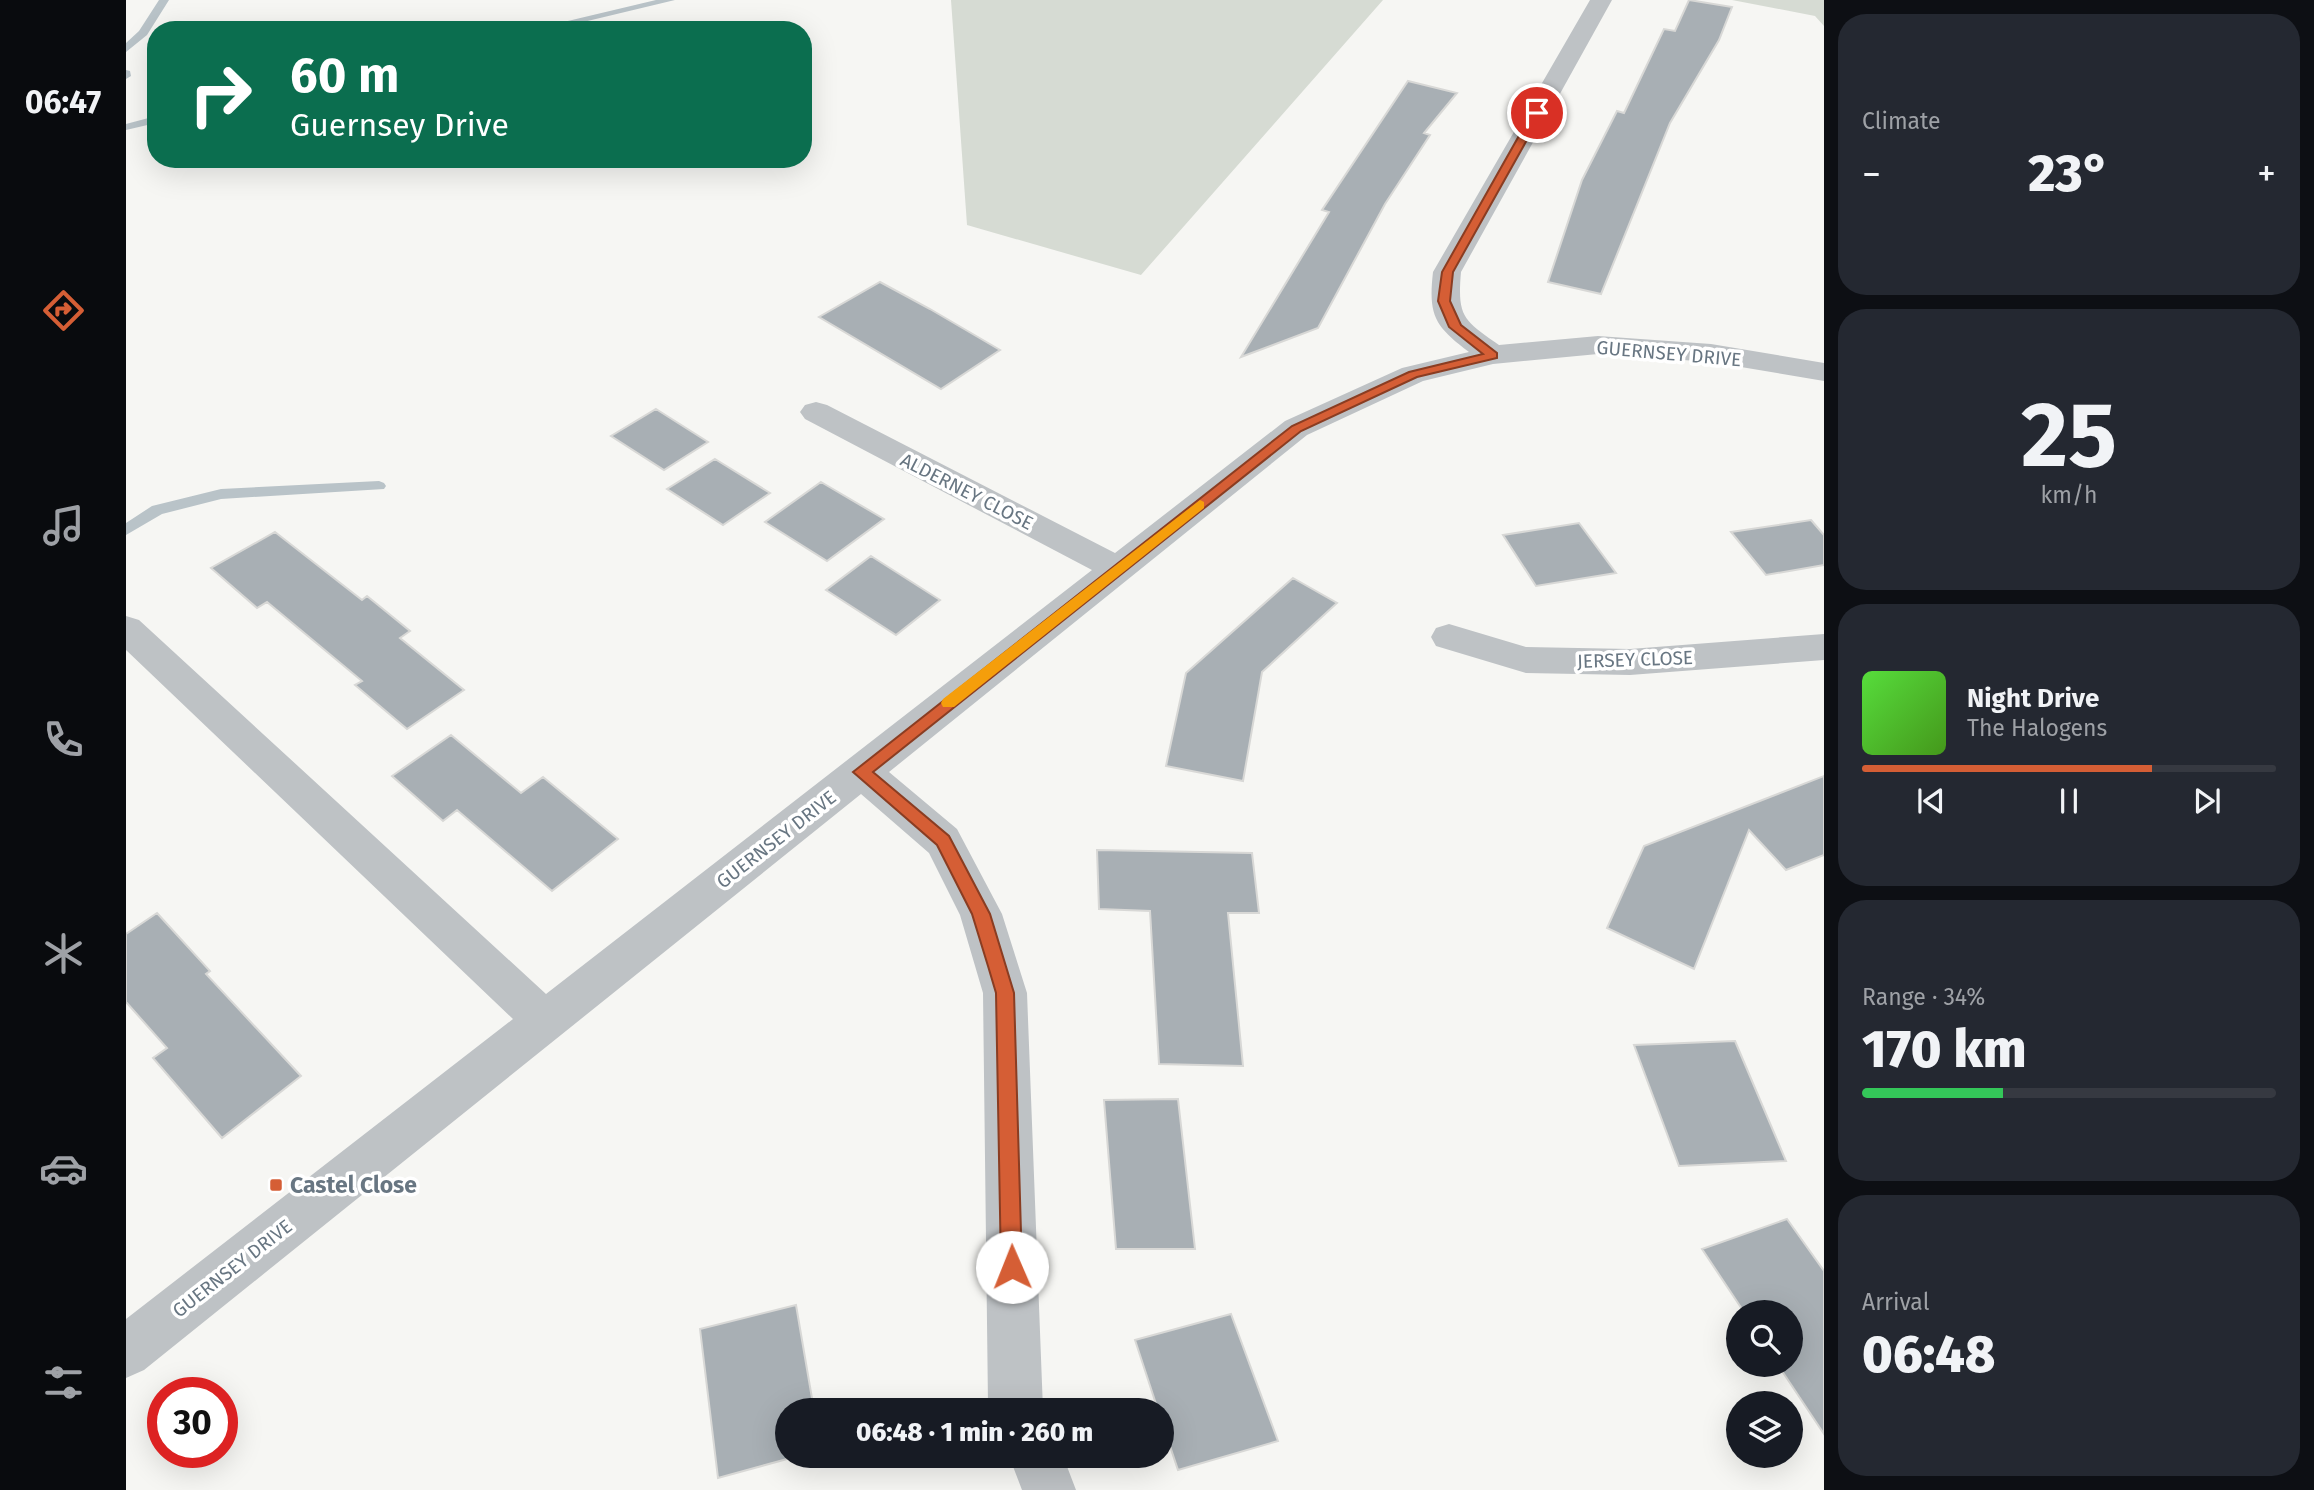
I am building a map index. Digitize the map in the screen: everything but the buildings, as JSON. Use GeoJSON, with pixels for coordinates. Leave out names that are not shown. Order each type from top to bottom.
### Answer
{"type":"FeatureCollection","features":[{"type":"Feature","properties":{"kind":"street"},"geometry":{"type":"LineString","coordinates":[[1493,355],[1455,327],[1444,301],[1447,272],[1601,0]]}},
{"type":"Feature","properties":{"kind":"street","name":"GUERNSEY DRIVE"},"geometry":{"type":"LineString","coordinates":[[126,1352],[1296,428],[1413,374],[1493,355],[1598,345],[1711,353],[1824,372]]}},
{"type":"Feature","properties":{"kind":"street","name":"ALDERNEY CLOSE"},"geometry":{"type":"LineString","coordinates":[[816,412],[1118,569]]}},
{"type":"Feature","properties":{"kind":"street"},"geometry":{"type":"LineString","coordinates":[[126,629],[545,1021]]}},
{"type":"Feature","properties":{"kind":"street","name":"JERSEY CLOSE"},"geometry":{"type":"LineString","coordinates":[[1449,637],[1525,660],[1630,662],[1824,647]]}},
{"type":"Feature","properties":{"kind":"street"},"geometry":{"type":"LineString","coordinates":[[862,772],[943,841],[981,914],[1005,993],[1015,1398]]}},
{"type":"Feature","properties":{"kind":"street"},"geometry":{"type":"LineString","coordinates":[[1041,1468],[1049,1490]]}},
{"type":"Feature","properties":{"kind":"shaded area"},"geometry":{"type":"Polygon","coordinates":[[[951,0],[1383,0],[1141,275],[967,225],[951,0]]]}},
{"type":"Feature","properties":{"kind":"shaded area"},"geometry":{"type":"Polygon","coordinates":[[[1732,0],[1824,0],[1824,26],[1815,16],[1732,0]]]}},
{"type":"Feature","properties":{"kind":"waterway"},"geometry":{"type":"LineString","coordinates":[[151,21],[164,0]]}},
{"type":"Feature","properties":{"kind":"waterway"},"geometry":{"type":"LineString","coordinates":[[576,21],[670,0]]}},
{"type":"Feature","properties":{"kind":"waterway"},"geometry":{"type":"LineString","coordinates":[[126,49],[147,27]]}},
{"type":"Feature","properties":{"kind":"waterway"},"geometry":{"type":"LineString","coordinates":[[126,127],[147,121]]}},
{"type":"Feature","properties":{"kind":"waterway"},"geometry":{"type":"LineString","coordinates":[[126,530],[157,510],[221,494],[379,486]]}},
{"type":"Feature","properties":{"kind":"slow traffic"},"geometry":{"type":"LineString","coordinates":[[949,703],[1200,505]]}},
{"type":"Feature","properties":{"kind":"place","name":"Castel Close"},"geometry":{"type":"Point","coordinates":[276,1185]}},
{"type":"Feature","properties":{"kind":"route"},"geometry":{"type":"LineString","coordinates":[[1012,1267],[1005,993],[997,966],[981,914],[943,841],[862,772],[1296,428],[1413,374],[1493,355],[1455,327],[1444,301],[1447,272],[1537,113]]}}]}
